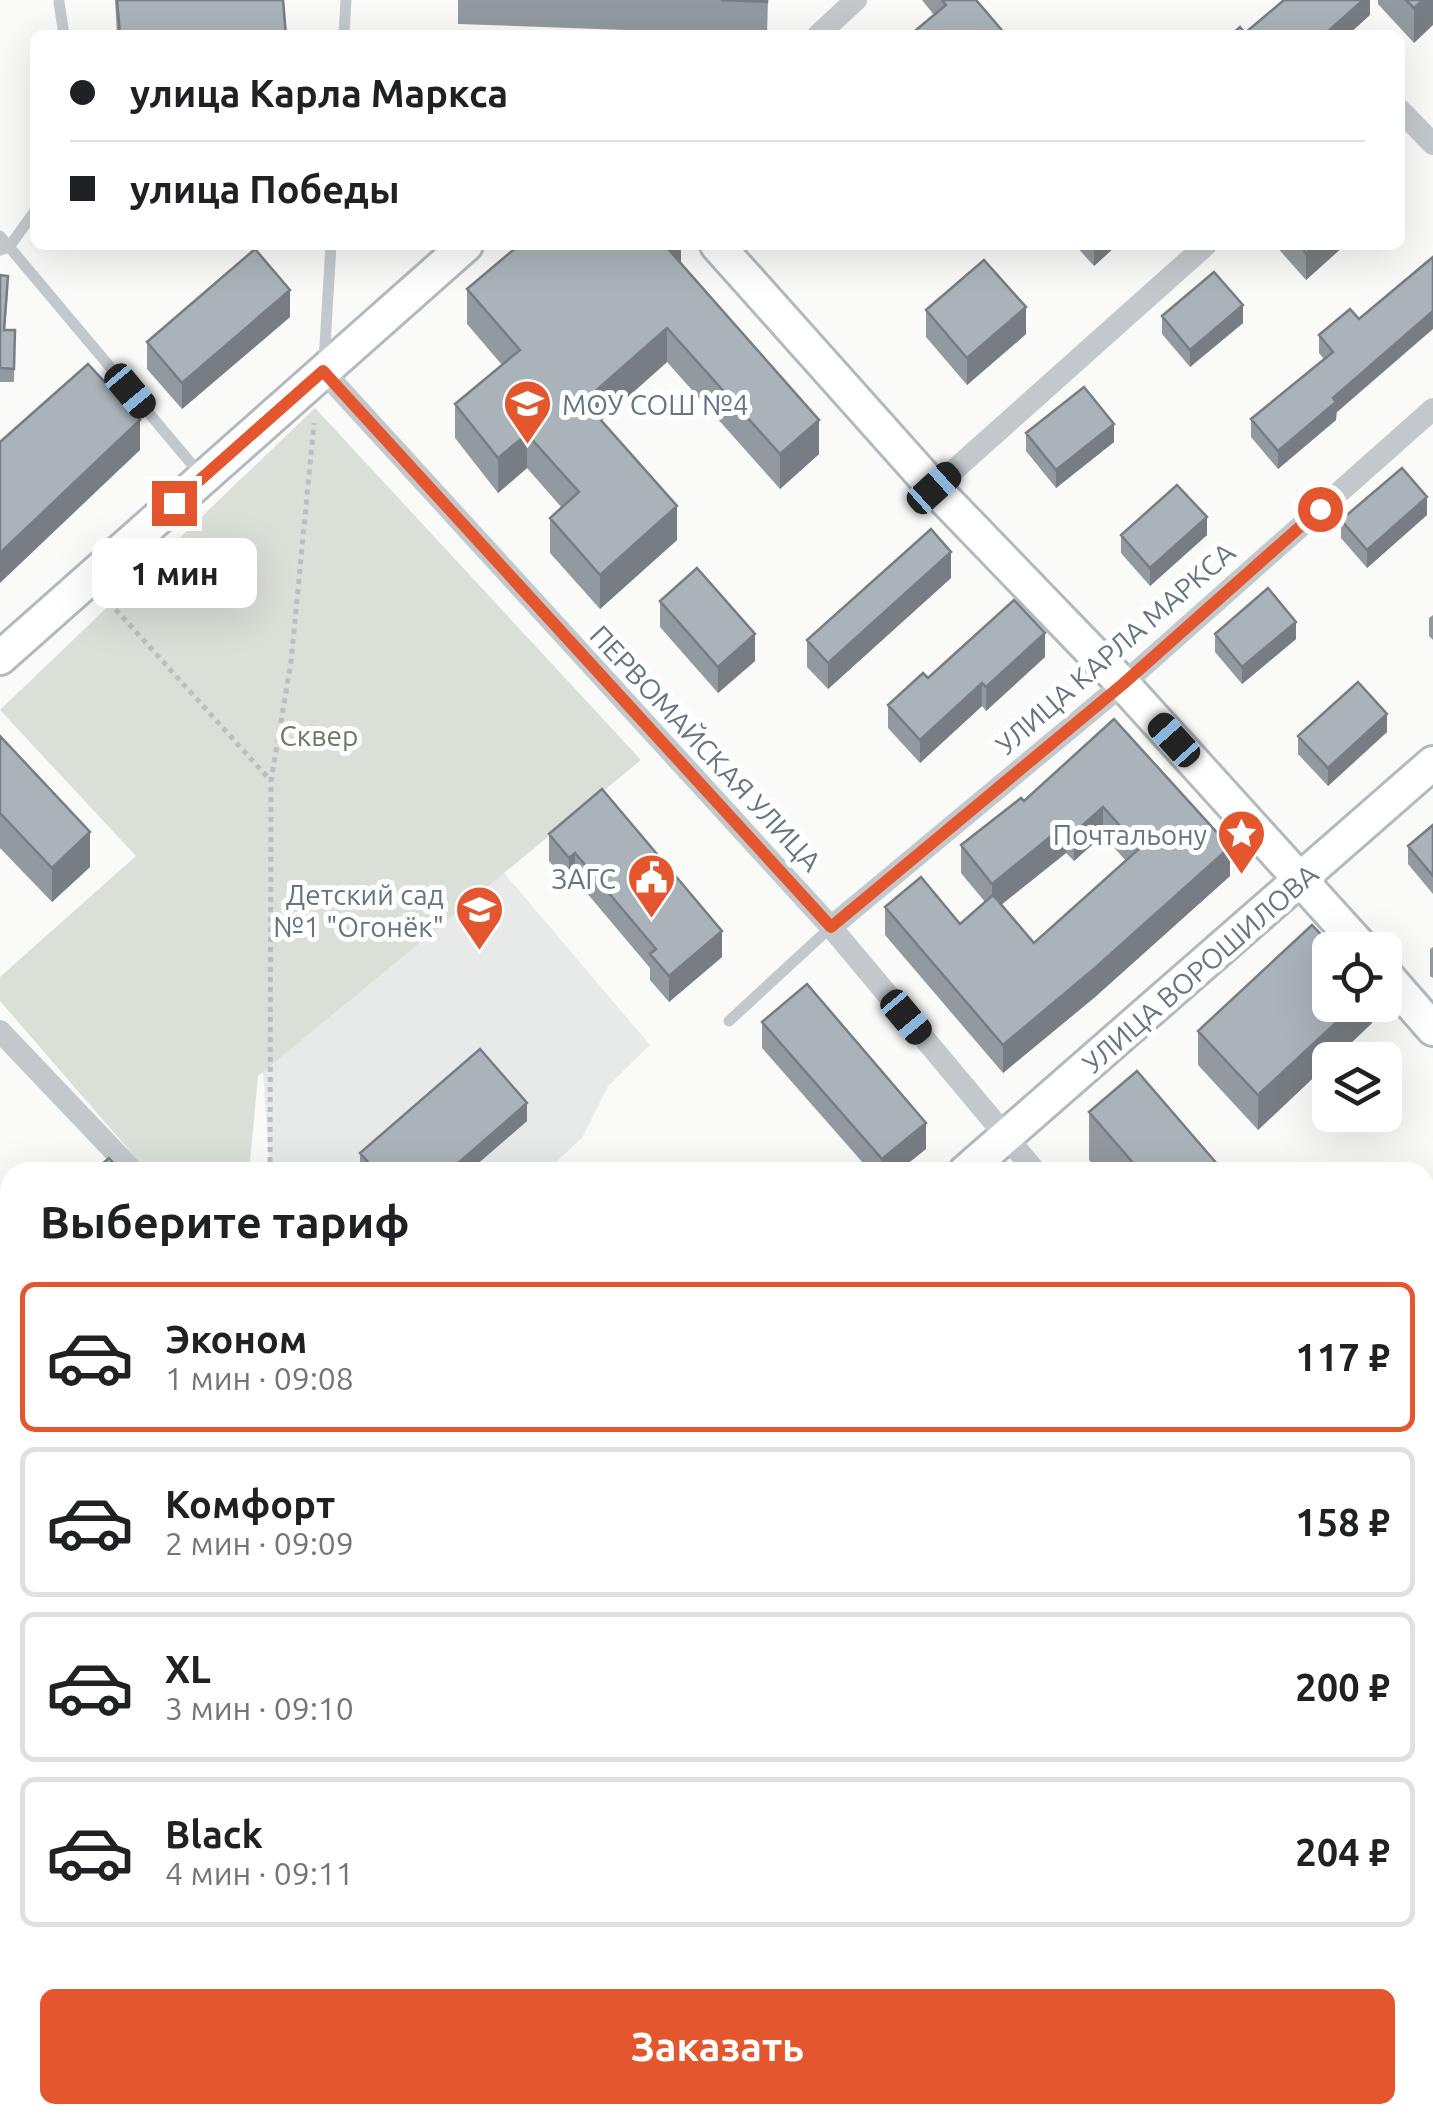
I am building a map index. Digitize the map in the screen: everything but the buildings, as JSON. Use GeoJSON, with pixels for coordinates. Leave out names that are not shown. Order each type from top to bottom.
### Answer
{"type":"FeatureCollection","features":[{"type":"Feature","properties":{"kind":"main road"},"geometry":{"type":"LineString","coordinates":[[0,658],[460,250]]}},
{"type":"Feature","properties":{"kind":"main road"},"geometry":{"type":"LineString","coordinates":[[721,250],[934,488],[1123,684],[1348,932]]}},
{"type":"Feature","properties":{"kind":"main road","name":"УЛИЦА ВОРОШИЛОВА"},"geometry":{"type":"LineString","coordinates":[[976,1162],[1433,763]]}},
{"type":"Feature","properties":{"kind":"main road"},"geometry":{"type":"LineString","coordinates":[[1402,994],[1433,1030]]}},
{"type":"Feature","properties":{"kind":"street"},"geometry":{"type":"LineString","coordinates":[[823,30],[856,0]]}},
{"type":"Feature","properties":{"kind":"street"},"geometry":{"type":"LineString","coordinates":[[1405,115],[1432,139]]}},
{"type":"Feature","properties":{"kind":"street"},"geometry":{"type":"LineString","coordinates":[[934,488],[1200,250]]}},
{"type":"Feature","properties":{"kind":"street","name":"ПЕРВОМАЙСКАЯ УЛИЦА"},"geometry":{"type":"LineString","coordinates":[[323,371],[831,927],[1028,1162]]}},
{"type":"Feature","properties":{"kind":"street","name":"УЛИЦА КАРЛА МАРКСА"},"geometry":{"type":"LineString","coordinates":[[831,927],[1123,684],[1433,409]]}},
{"type":"Feature","properties":{"kind":"street"},"geometry":{"type":"LineString","coordinates":[[0,1032],[124,1162]]}},
{"type":"Feature","properties":{"kind":"lane"},"geometry":{"type":"LineString","coordinates":[[344,30],[346,0]]}},
{"type":"Feature","properties":{"kind":"lane"},"geometry":{"type":"LineString","coordinates":[[60,2],[63,30]]}},
{"type":"Feature","properties":{"kind":"lane"},"geometry":{"type":"LineString","coordinates":[[4,249],[30,217]]}},
{"type":"Feature","properties":{"kind":"lane"},"geometry":{"type":"LineString","coordinates":[[0,236],[4,249],[203,477]]}},
{"type":"Feature","properties":{"kind":"lane"},"geometry":{"type":"LineString","coordinates":[[323,371],[331,250]]}},
{"type":"Feature","properties":{"kind":"lane"},"geometry":{"type":"LineString","coordinates":[[730,1021],[831,927]]}},
{"type":"Feature","properties":{"kind":"path"},"geometry":{"type":"LineString","coordinates":[[270,1162],[272,782],[292,662],[315,408],[323,371]]}},
{"type":"Feature","properties":{"kind":"path"},"geometry":{"type":"LineString","coordinates":[[88,580],[272,782]]}},
{"type":"Feature","properties":{"kind":"shaded area","name":"Детский сад №1 \"Огонёк\""},"geometry":{"type":"Polygon","coordinates":[[[494,861],[650,1045],[608,1086],[582,1138],[556,1162],[269,1162],[262,1059],[494,861]]]}},
{"type":"Feature","properties":{"kind":"green space","name":"Сквер"},"geometry":{"type":"Polygon","coordinates":[[[315,408],[641,760],[258,1076],[250,1162],[139,1162],[0,1001],[0,977],[136,856],[0,710],[315,408]]]}},
{"type":"Feature","properties":{"kind":"place","name":"МОУ СОШ №4"},"geometry":{"type":"Point","coordinates":[527,446]}},
{"type":"Feature","properties":{"kind":"place","name":"Почтальону"},"geometry":{"type":"Point","coordinates":[1242,876]}},
{"type":"Feature","properties":{"kind":"place","name":"ЗАГС"},"geometry":{"type":"Point","coordinates":[651,920]}},
{"type":"Feature","properties":{"kind":"place","name":"Детский сад №1 \"Огонёк\""},"geometry":{"type":"Point","coordinates":[479,952]}},
{"type":"Feature","properties":{"kind":"route"},"geometry":{"type":"LineString","coordinates":[[174,503],[323,371],[831,927],[1123,684],[1320,509]]}}]}
